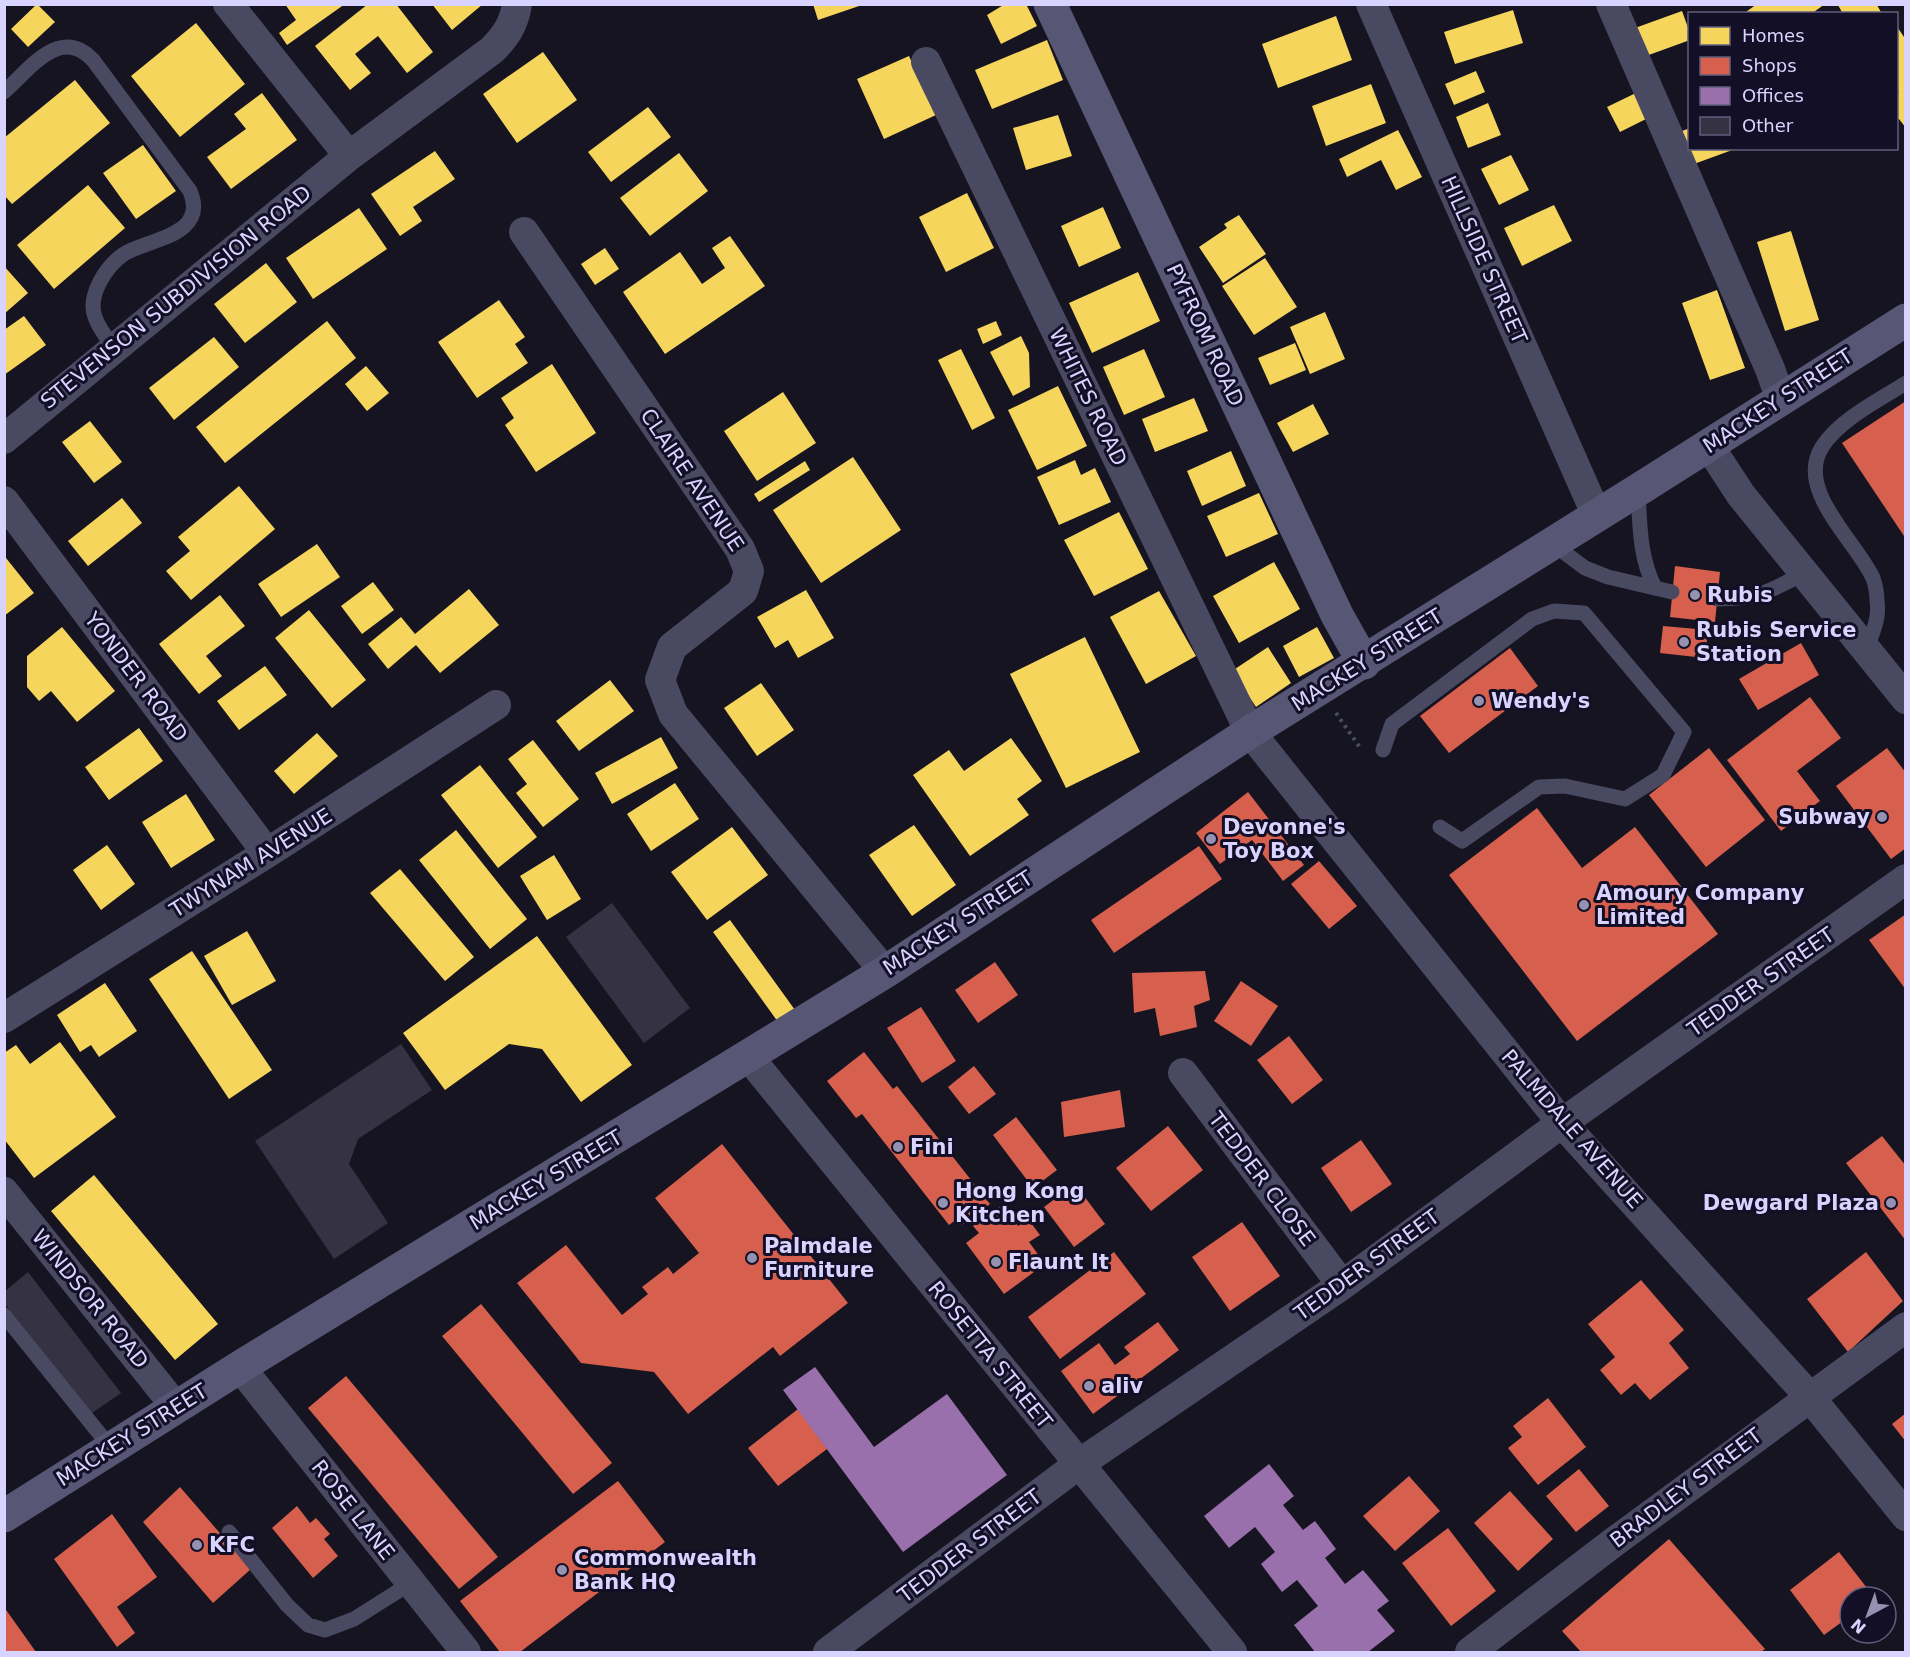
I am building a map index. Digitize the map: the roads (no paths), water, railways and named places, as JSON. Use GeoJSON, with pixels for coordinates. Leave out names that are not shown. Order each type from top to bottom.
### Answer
{"type":"FeatureCollection","features":[{"type":"Feature","properties":{"kind":"main road","name":"PYFROM ROAD"},"geometry":{"type":"LineString","coordinates":[[1050,4],[1337,615],[1364,663]]}},
{"type":"Feature","properties":{"kind":"main road","name":"MACKEY STREET"},"geometry":{"type":"LineString","coordinates":[[4,1516],[240,1367],[885,972],[1250,732],[1709,446],[1905,320]]}},
{"type":"Feature","properties":{"kind":"street"},"geometry":{"type":"LineString","coordinates":[[228,4],[349,156]]}},
{"type":"Feature","properties":{"kind":"street","name":"STEVENSON SUBDIVISION ROAD"},"geometry":{"type":"LineString","coordinates":[[4,439],[349,156],[492,50],[505,37],[514,20],[517,4]]}},
{"type":"Feature","properties":{"kind":"street","name":"HILLSIDE STREET"},"geometry":{"type":"LineString","coordinates":[[1371,4],[1597,516]]}},
{"type":"Feature","properties":{"kind":"street"},"geometry":{"type":"LineString","coordinates":[[1611,4],[1770,369],[1781,400]]}},
{"type":"Feature","properties":{"kind":"street","name":"WHITES ROAD"},"geometry":{"type":"LineString","coordinates":[[926,62],[1250,732]]}},
{"type":"Feature","properties":{"kind":"street","name":"CLAIRE AVENUE"},"geometry":{"type":"LineString","coordinates":[[524,232],[740,549],[749,571],[743,591],[672,647],[660,680],[673,714],[885,972]]}},
{"type":"Feature","properties":{"kind":"street"},"geometry":{"type":"LineString","coordinates":[[1709,446],[1741,495],[1905,699]]}},
{"type":"Feature","properties":{"kind":"street","name":"YONDER ROAD"},"geometry":{"type":"LineString","coordinates":[[4,501],[267,853]]}},
{"type":"Feature","properties":{"kind":"street","name":"TWYNAM AVENUE"},"geometry":{"type":"LineString","coordinates":[[4,1018],[267,853],[496,705]]}},
{"type":"Feature","properties":{"kind":"street","name":"PALMDALE AVENUE"},"geometry":{"type":"LineString","coordinates":[[1250,732],[1562,1123],[1809,1396],[1905,1516]]}},
{"type":"Feature","properties":{"kind":"street","name":"TEDDER STREET"},"geometry":{"type":"LineString","coordinates":[[828,1653],[1079,1464],[1342,1285],[1562,1123],[1905,879]]}},
{"type":"Feature","properties":{"kind":"street","name":"ROSETTA STREET"},"geometry":{"type":"LineString","coordinates":[[748,1056],[1233,1653]]}},
{"type":"Feature","properties":{"kind":"street","name":"TEDDER CLOSE"},"geometry":{"type":"LineString","coordinates":[[1183,1073],[1342,1285]]}},
{"type":"Feature","properties":{"kind":"street","name":"WINDSOR ROAD"},"geometry":{"type":"LineString","coordinates":[[4,1192],[176,1407]]}},
{"type":"Feature","properties":{"kind":"street","name":"BRADLEY STREET"},"geometry":{"type":"LineString","coordinates":[[1470,1653],[1614,1542],[1905,1327]]}},
{"type":"Feature","properties":{"kind":"street","name":"ROSE LANE"},"geometry":{"type":"LineString","coordinates":[[240,1367],[466,1653]]}},
{"type":"Feature","properties":{"kind":"lane"},"geometry":{"type":"LineString","coordinates":[[4,92],[52,49],[70,46],[79,49],[93,60],[190,191],[193,198],[193,214],[185,226],[157,242],[122,255],[105,273],[94,295],[93,315],[100,330],[114,348]]}},
{"type":"Feature","properties":{"kind":"lane"},"geometry":{"type":"LineString","coordinates":[[1866,650],[1876,625],[1878,603],[1873,579],[1821,497],[1814,473],[1821,448],[1838,428],[1905,382]]}},
{"type":"Feature","properties":{"kind":"lane"},"geometry":{"type":"LineString","coordinates":[[1638,490],[1642,555],[1654,588]]}},
{"type":"Feature","properties":{"kind":"lane"},"geometry":{"type":"LineString","coordinates":[[1553,544],[1585,568],[1608,577],[1672,592]]}},
{"type":"Feature","properties":{"kind":"lane"},"geometry":{"type":"LineString","coordinates":[[1717,599],[1743,599],[1767,593],[1804,573]]}},
{"type":"Feature","properties":{"kind":"lane"},"geometry":{"type":"LineString","coordinates":[[1383,750],[1392,724],[1532,620],[1554,611],[1584,613],[1684,732],[1663,775],[1625,799],[1565,786],[1539,787],[1462,842],[1440,827]]}},
{"type":"Feature","properties":{"kind":"lane"},"geometry":{"type":"LineString","coordinates":[[4,1315],[111,1448]]}},
{"type":"Feature","properties":{"kind":"lane"},"geometry":{"type":"LineString","coordinates":[[229,1532],[287,1605],[308,1625],[325,1630],[354,1619],[411,1583]]}},
{"type":"Feature","properties":{"kind":"place","name":"Rubis"},"geometry":{"type":"Point","coordinates":[1695,595]}},
{"type":"Feature","properties":{"kind":"place","name":"Rubis Service Station"},"geometry":{"type":"Point","coordinates":[1684,642]}},
{"type":"Feature","properties":{"kind":"place","name":"Wendy's"},"geometry":{"type":"Point","coordinates":[1479,701]}},
{"type":"Feature","properties":{"kind":"place","name":"Subway"},"geometry":{"type":"Point","coordinates":[1882,817]}},
{"type":"Feature","properties":{"kind":"place","name":"Devonne's Toy Box"},"geometry":{"type":"Point","coordinates":[1211,839]}},
{"type":"Feature","properties":{"kind":"place","name":"Amoury Company Limited"},"geometry":{"type":"Point","coordinates":[1584,905]}},
{"type":"Feature","properties":{"kind":"place","name":"Fini"},"geometry":{"type":"Point","coordinates":[898,1147]}},
{"type":"Feature","properties":{"kind":"place","name":"Hong Kong Kitchen"},"geometry":{"type":"Point","coordinates":[943,1203]}},
{"type":"Feature","properties":{"kind":"place","name":"Dewgard Plaza"},"geometry":{"type":"Point","coordinates":[1891,1203]}},
{"type":"Feature","properties":{"kind":"place","name":"Palmdale Furniture"},"geometry":{"type":"Point","coordinates":[752,1258]}},
{"type":"Feature","properties":{"kind":"place","name":"Flaunt It"},"geometry":{"type":"Point","coordinates":[996,1262]}},
{"type":"Feature","properties":{"kind":"place","name":"aliv"},"geometry":{"type":"Point","coordinates":[1089,1386]}},
{"type":"Feature","properties":{"kind":"place","name":"KFC"},"geometry":{"type":"Point","coordinates":[197,1545]}},
{"type":"Feature","properties":{"kind":"place","name":"Commonwealth Bank HQ"},"geometry":{"type":"Point","coordinates":[562,1570]}}]}
